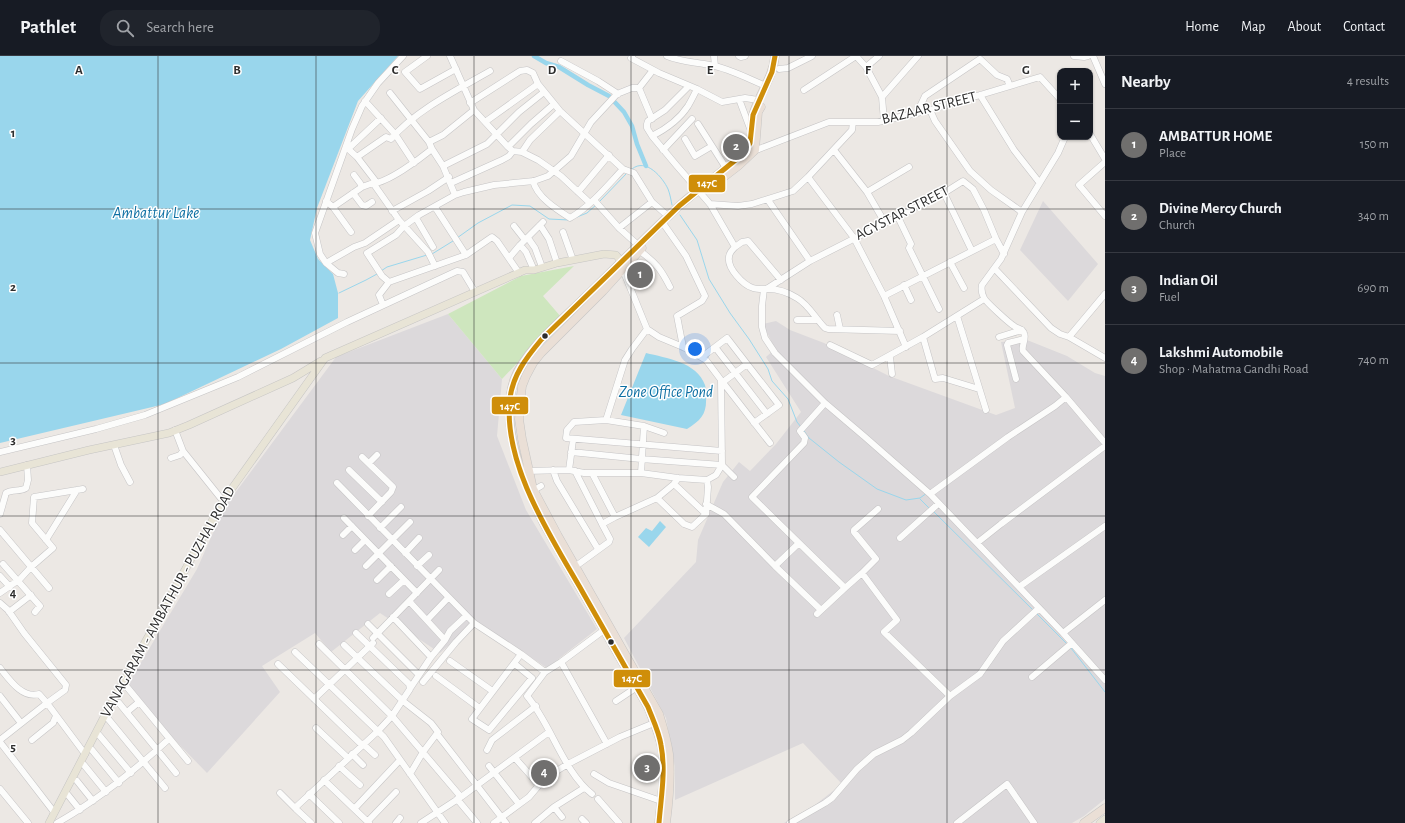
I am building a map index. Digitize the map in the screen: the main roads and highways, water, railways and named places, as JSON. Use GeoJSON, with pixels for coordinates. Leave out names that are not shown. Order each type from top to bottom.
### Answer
{"type":"FeatureCollection","features":[{"type":"Feature","properties":{"kind":"highway"},"geometry":{"type":"LineString","coordinates":[[752,148],[752,116],[758,100],[771,75],[775,56]]}},
{"type":"Feature","properties":{"kind":"highway"},"geometry":{"type":"LineString","coordinates":[[699,192],[738,166],[752,148],[758,112],[779,69],[780,56]]}},
{"type":"Feature","properties":{"kind":"highway"},"geometry":{"type":"LineString","coordinates":[[660,822],[664,761],[662,747],[654,723],[637,687],[544,524],[532,499],[525,471],[512,438],[511,393],[516,376],[528,355],[558,322],[621,266],[672,215],[726,168],[752,148]]}},
{"type":"Feature","properties":{"kind":"highway"},"geometry":{"type":"LineString","coordinates":[[639,248],[665,226],[672,215]]}},
{"type":"Feature","properties":{"kind":"highway"},"geometry":{"type":"LineString","coordinates":[[525,471],[537,488],[576,566],[659,714],[669,753],[669,779],[660,822]]}},
{"type":"Feature","properties":{"kind":"highway"},"geometry":{"type":"LineString","coordinates":[[1084,823],[1105,808]]}},
{"type":"Feature","properties":{"kind":"main road"},"geometry":{"type":"LineString","coordinates":[[0,472],[176,430],[189,425],[294,378],[325,358],[525,270],[534,270],[557,263],[604,254],[613,254],[619,257],[621,266]]}},
{"type":"Feature","properties":{"kind":"main road","name":"VANAGARAM - AMBATHUR - PUZHAL ROAD"},"geometry":{"type":"LineString","coordinates":[[49,823],[105,715],[223,501],[325,358]]}},
{"type":"Feature","properties":{"kind":"main road"},"geometry":{"type":"LineString","coordinates":[[294,378],[301,381],[305,386]]}},
{"type":"Feature","properties":{"kind":"main road"},"geometry":{"type":"LineString","coordinates":[[1091,823],[1105,813]]}},
{"type":"Feature","properties":{"kind":"main road"},"geometry":{"type":"LineString","coordinates":[[1100,823],[1105,819]]}},
{"type":"Feature","properties":{"kind":"water","name":"Ambattur Lake"},"geometry":{"type":"Polygon","coordinates":[[[0,56],[398,56],[358,101],[317,208],[310,240],[318,259],[333,274],[338,293],[338,318],[281,349],[165,404],[0,443],[0,56]]]}},
{"type":"Feature","properties":{"kind":"water","name":"Zone Office Pond"},"geometry":{"type":"Polygon","coordinates":[[[646,353],[680,362],[695,371],[701,377],[705,386],[706,403],[704,412],[696,423],[687,429],[621,415],[646,353]]]}},
{"type":"Feature","properties":{"kind":"water"},"geometry":{"type":"Polygon","coordinates":[[[660,521],[666,527],[649,547],[638,537],[646,528],[652,531],[660,521]]]}},
{"type":"Feature","properties":{"kind":"waterway"},"geometry":{"type":"LineString","coordinates":[[534,56],[546,63],[559,67],[609,96],[624,112],[632,126],[637,144],[646,166]]}},
{"type":"Feature","properties":{"kind":"waterway"},"geometry":{"type":"LineString","coordinates":[[632,169],[637,166],[643,166],[653,170],[666,184],[672,205]]}},
{"type":"Feature","properties":{"kind":"waterway"},"geometry":{"type":"LineString","coordinates":[[600,201],[627,173]]}},
{"type":"Feature","properties":{"kind":"waterway"},"geometry":{"type":"LineString","coordinates":[[457,238],[478,223],[512,205],[530,206],[549,219],[569,220]]}},
{"type":"Feature","properties":{"kind":"waterway"},"geometry":{"type":"LineString","coordinates":[[577,217],[587,213],[596,205]]}},
{"type":"Feature","properties":{"kind":"waterway"},"geometry":{"type":"LineString","coordinates":[[680,215],[697,240],[709,279],[768,369],[772,381],[788,399],[797,422],[801,427]]}},
{"type":"Feature","properties":{"kind":"waterway"},"geometry":{"type":"LineString","coordinates":[[432,254],[453,241]]}},
{"type":"Feature","properties":{"kind":"waterway"},"geometry":{"type":"LineString","coordinates":[[381,271],[387,267],[427,255]]}},
{"type":"Feature","properties":{"kind":"waterway"},"geometry":{"type":"LineString","coordinates":[[339,293],[377,274]]}},
{"type":"Feature","properties":{"kind":"waterway"},"geometry":{"type":"LineString","coordinates":[[804,431],[809,438],[839,462],[877,489],[906,500],[920,498],[927,493]]}},
{"type":"Feature","properties":{"kind":"waterway"},"geometry":{"type":"LineString","coordinates":[[920,499],[929,508]]}},
{"type":"Feature","properties":{"kind":"waterway"},"geometry":{"type":"LineString","coordinates":[[933,511],[1033,610]]}},
{"type":"Feature","properties":{"kind":"waterway"},"geometry":{"type":"LineString","coordinates":[[1037,614],[1067,644]]}},
{"type":"Feature","properties":{"kind":"waterway"},"geometry":{"type":"LineString","coordinates":[[1071,648],[1105,692]]}},
{"type":"Feature","properties":{"kind":"railway"},"geometry":{"type":"LineString","coordinates":[[661,823],[665,766],[659,733],[640,689],[559,547],[540,512],[528,485],[520,462],[514,432],[513,417],[516,388],[521,373],[528,360],[676,207],[750,148],[754,136],[755,119],[758,107],[774,72],[777,56]]}},
{"type":"Feature","properties":{"kind":"place","name":"Divine Mercy Church"},"geometry":{"type":"Point","coordinates":[736,147]}},
{"type":"Feature","properties":{"kind":"place","name":"AMBATTUR HOME"},"geometry":{"type":"Point","coordinates":[640,275]}},
{"type":"Feature","properties":{"kind":"place","name":"Indian Oil"},"geometry":{"type":"Point","coordinates":[647,768]}},
{"type":"Feature","properties":{"kind":"place","name":"Lakshmi Automobile"},"geometry":{"type":"Point","coordinates":[544,773]}}]}
